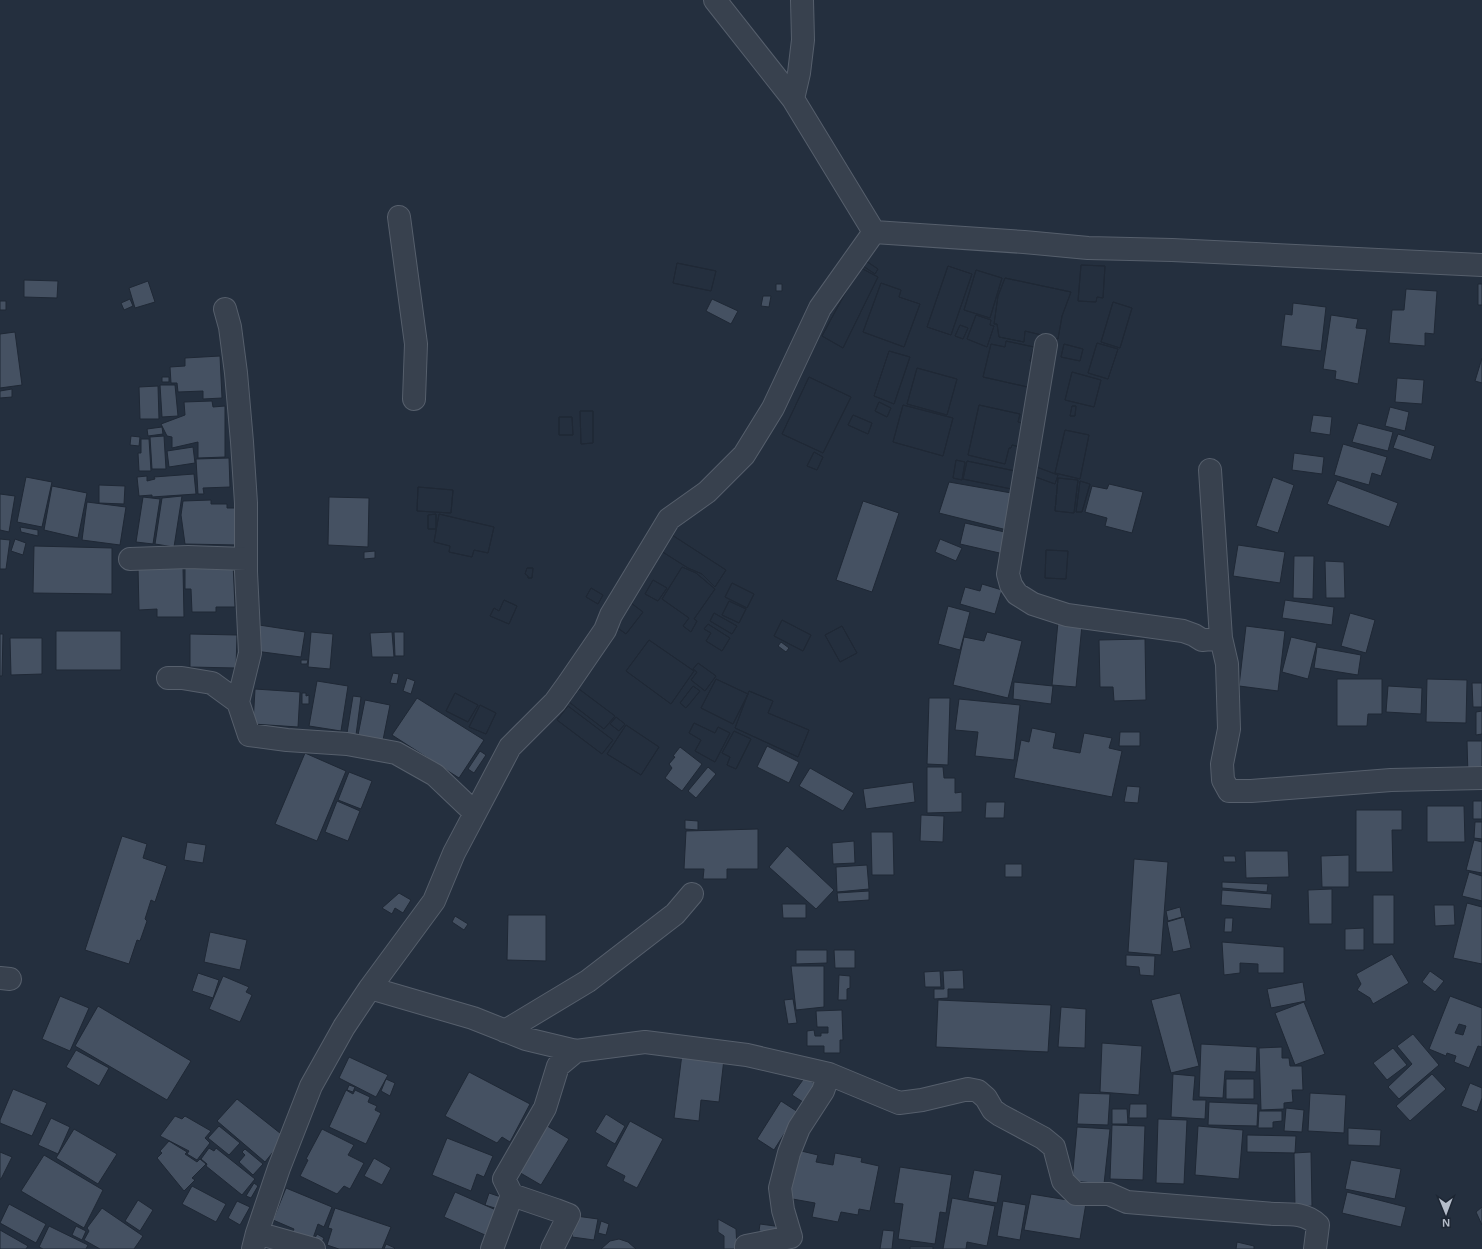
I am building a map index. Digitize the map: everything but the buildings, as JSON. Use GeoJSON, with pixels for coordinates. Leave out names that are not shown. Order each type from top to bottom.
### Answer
{"type":"FeatureCollection","features":[{"type":"Feature","properties":{"kind":"street"},"geometry":{"type":"LineString","coordinates":[[715,0],[793,99],[874,232]]}},
{"type":"Feature","properties":{"kind":"street"},"geometry":{"type":"LineString","coordinates":[[793,99],[799,73],[803,40],[802,0]]}},
{"type":"Feature","properties":{"kind":"street"},"geometry":{"type":"LineString","coordinates":[[399,217],[416,344],[414,399]]}},
{"type":"Feature","properties":{"kind":"street"},"geometry":{"type":"LineString","coordinates":[[874,232],[1024,242],[1088,248],[1172,250],[1482,266]]}},
{"type":"Feature","properties":{"kind":"street"},"geometry":{"type":"LineString","coordinates":[[314,1249],[255,1241],[279,1168],[311,1086],[344,1027],[370,988],[434,901],[454,853],[510,747],[555,702],[605,630],[611,615],[669,519],[707,492],[744,455],[773,408],[820,308],[874,232]]}},
{"type":"Feature","properties":{"kind":"street"},"geometry":{"type":"LineString","coordinates":[[226,309],[235,366],[246,503],[246,559],[250,653],[238,702],[249,735],[287,740],[347,744],[396,753],[435,775],[475,813]]}},
{"type":"Feature","properties":{"kind":"street"},"geometry":{"type":"LineString","coordinates":[[1046,345],[1008,574],[1011,585],[1017,594],[1032,604],[1067,615],[1183,631],[1202,640],[1221,638]]}},
{"type":"Feature","properties":{"kind":"street"},"geometry":{"type":"LineString","coordinates":[[1210,470],[1221,638],[1227,664],[1229,729],[1222,764],[1223,780],[1229,791],[1251,791],[1390,780],[1482,778]]}},
{"type":"Feature","properties":{"kind":"street"},"geometry":{"type":"LineString","coordinates":[[130,559],[188,557],[246,559]]}},
{"type":"Feature","properties":{"kind":"street"},"geometry":{"type":"LineString","coordinates":[[168,678],[182,678],[212,683],[238,702]]}},
{"type":"Feature","properties":{"kind":"street"},"geometry":{"type":"LineString","coordinates":[[505,1031],[588,981],[675,914],[692,894]]}},
{"type":"Feature","properties":{"kind":"street"},"geometry":{"type":"LineString","coordinates":[[370,988],[473,1018],[526,1039],[576,1051],[645,1042],[747,1055],[828,1074],[899,1103],[922,1100],[968,1089],[978,1091],[986,1098],[993,1110],[1043,1138],[1054,1147],[1063,1181],[1076,1194],[1109,1194],[1127,1202],[1274,1214],[1296,1214],[1312,1219],[1318,1225],[1315,1249]]}},
{"type":"Feature","properties":{"kind":"street"},"geometry":{"type":"LineString","coordinates":[[552,1249],[569,1215],[512,1195],[504,1179],[545,1108],[558,1066],[576,1051]]}},
{"type":"Feature","properties":{"kind":"street"},"geometry":{"type":"LineString","coordinates":[[746,1249],[746,1246],[791,1237],[783,1210],[780,1188],[789,1153],[799,1128],[823,1091],[828,1074]]}},
{"type":"Feature","properties":{"kind":"street"},"geometry":{"type":"LineString","coordinates":[[492,1249],[512,1195]]}}]}
